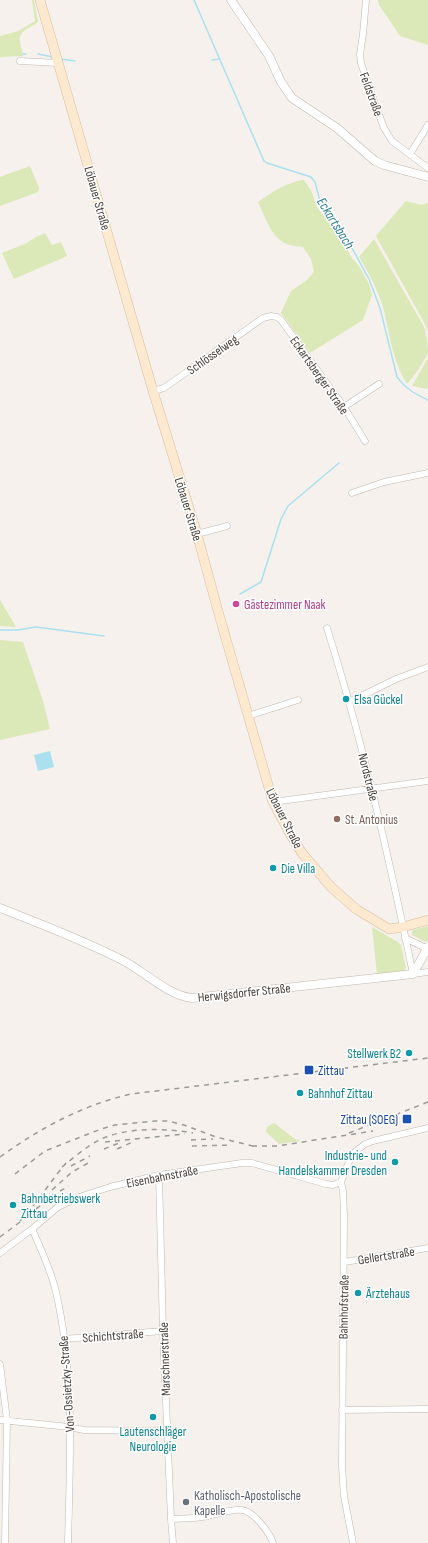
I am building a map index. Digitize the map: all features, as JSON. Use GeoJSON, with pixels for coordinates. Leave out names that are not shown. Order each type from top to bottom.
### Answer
{"type":"FeatureCollection","features":[{"type":"Feature","properties":{"kind":"main road","name":"Löbauer Straße"},"geometry":{"type":"LineString","coordinates":[[40,0],[153,391],[197,534],[273,802],[289,832],[302,852],[331,887],[356,909],[388,929],[403,927],[428,920]]}},
{"type":"Feature","properties":{"kind":"street"},"geometry":{"type":"LineString","coordinates":[[231,0],[268,56],[280,82],[292,98],[336,128],[375,161],[384,165],[428,177]]}},
{"type":"Feature","properties":{"kind":"street","name":"Feldstraße"},"geometry":{"type":"LineString","coordinates":[[366,0],[364,34],[360,54],[365,77],[384,128],[392,141],[428,168]]}},
{"type":"Feature","properties":{"kind":"street"},"geometry":{"type":"LineString","coordinates":[[20,61],[57,59]]}},
{"type":"Feature","properties":{"kind":"street"},"geometry":{"type":"LineString","coordinates":[[410,154],[428,125]]}},
{"type":"Feature","properties":{"kind":"street","name":"Schlösselweg"},"geometry":{"type":"LineString","coordinates":[[153,391],[164,388],[263,318],[271,316]]}},
{"type":"Feature","properties":{"kind":"street","name":"Eckartsberger Straße"},"geometry":{"type":"LineString","coordinates":[[271,316],[277,317],[281,320],[344,407],[365,441]]}},
{"type":"Feature","properties":{"kind":"street"},"geometry":{"type":"LineString","coordinates":[[344,407],[379,384]]}},
{"type":"Feature","properties":{"kind":"street"},"geometry":{"type":"LineString","coordinates":[[352,492],[384,482],[428,473]]}},
{"type":"Feature","properties":{"kind":"street"},"geometry":{"type":"LineString","coordinates":[[197,534],[227,526]]}},
{"type":"Feature","properties":{"kind":"street","name":"Nordstraße"},"geometry":{"type":"LineString","coordinates":[[327,628],[372,788],[403,927]]}},
{"type":"Feature","properties":{"kind":"street"},"geometry":{"type":"LineString","coordinates":[[349,702],[396,679],[428,667]]}},
{"type":"Feature","properties":{"kind":"street"},"geometry":{"type":"LineString","coordinates":[[248,716],[298,700]]}},
{"type":"Feature","properties":{"kind":"street"},"geometry":{"type":"LineString","coordinates":[[273,802],[372,788],[428,782]]}},
{"type":"Feature","properties":{"kind":"street","name":"Herwigsdorfer Straße"},"geometry":{"type":"LineString","coordinates":[[0,908],[121,959],[174,992],[185,997],[199,998],[413,974]]}},
{"type":"Feature","properties":{"kind":"street"},"geometry":{"type":"LineString","coordinates":[[403,927],[413,974]]}},
{"type":"Feature","properties":{"kind":"street"},"geometry":{"type":"LineString","coordinates":[[405,938],[428,948],[413,974]]}},
{"type":"Feature","properties":{"kind":"street"},"geometry":{"type":"LineString","coordinates":[[413,974],[428,972]]}},
{"type":"Feature","properties":{"kind":"street","name":"Bahnhofstraße"},"geometry":{"type":"LineString","coordinates":[[353,1543],[344,1496],[342,1466],[345,1262],[343,1191],[341,1182],[350,1159],[355,1152],[365,1144],[382,1138],[428,1128]]}},
{"type":"Feature","properties":{"kind":"street","name":"Eisenbahnstraße"},"geometry":{"type":"LineString","coordinates":[[0,1253],[58,1207],[79,1197],[159,1175],[242,1162],[252,1163],[326,1184],[341,1182]]}},
{"type":"Feature","properties":{"kind":"street","name":"Marschnerstraße"},"geometry":{"type":"LineString","coordinates":[[159,1175],[163,1331],[173,1543]]}},
{"type":"Feature","properties":{"kind":"street","name":"Von-Ossietzky-Straße"},"geometry":{"type":"LineString","coordinates":[[32,1229],[56,1290],[64,1339],[69,1388],[70,1427],[68,1543]]}},
{"type":"Feature","properties":{"kind":"street","name":"Gellertstraße"},"geometry":{"type":"LineString","coordinates":[[345,1262],[428,1248]]}},
{"type":"Feature","properties":{"kind":"street","name":"Schichtstraße"},"geometry":{"type":"LineString","coordinates":[[64,1339],[163,1331]]}},
{"type":"Feature","properties":{"kind":"street"},"geometry":{"type":"LineString","coordinates":[[0,1364],[7,1420],[5,1543]]}},
{"type":"Feature","properties":{"kind":"street"},"geometry":{"type":"LineString","coordinates":[[342,1410],[428,1409]]}},
{"type":"Feature","properties":{"kind":"street"},"geometry":{"type":"LineString","coordinates":[[0,1420],[70,1427],[84,1430],[168,1431]]}},
{"type":"Feature","properties":{"kind":"street"},"geometry":{"type":"LineString","coordinates":[[171,1519],[201,1517],[241,1509],[249,1512],[258,1520],[272,1539],[273,1543]]}},
{"type":"Feature","properties":{"kind":"green space"},"geometry":{"type":"Polygon","coordinates":[[[32,0],[34,0],[38,22],[25,30],[21,35],[20,43],[23,56],[0,57],[0,36],[18,31],[35,21],[32,0]]]}},
{"type":"Feature","properties":{"kind":"green space"},"geometry":{"type":"Polygon","coordinates":[[[378,0],[428,0],[428,45],[400,36],[379,5],[378,0]]]}},
{"type":"Feature","properties":{"kind":"green space"},"geometry":{"type":"Polygon","coordinates":[[[30,166],[39,188],[38,192],[0,206],[0,177],[30,166]]]}},
{"type":"Feature","properties":{"kind":"green space"},"geometry":{"type":"Polygon","coordinates":[[[304,180],[311,190],[317,207],[325,218],[338,230],[351,257],[359,266],[369,284],[372,295],[363,320],[310,353],[281,313],[291,291],[307,280],[314,272],[311,259],[303,247],[287,244],[277,237],[269,226],[258,202],[286,185],[304,180]]]}},
{"type":"Feature","properties":{"kind":"green space"},"geometry":{"type":"Polygon","coordinates":[[[406,201],[421,205],[428,203],[428,332],[376,236],[406,201]]]}},
{"type":"Feature","properties":{"kind":"green space"},"geometry":{"type":"Polygon","coordinates":[[[45,233],[52,245],[61,242],[67,256],[14,279],[2,253],[27,243],[45,233]]]}},
{"type":"Feature","properties":{"kind":"green space"},"geometry":{"type":"Polygon","coordinates":[[[374,239],[424,327],[428,352],[419,368],[407,384],[398,366],[392,347],[381,300],[359,257],[374,239]]]}},
{"type":"Feature","properties":{"kind":"green space"},"geometry":{"type":"Polygon","coordinates":[[[428,358],[428,389],[412,386],[428,358]]]}},
{"type":"Feature","properties":{"kind":"green space"},"geometry":{"type":"Polygon","coordinates":[[[0,600],[16,627],[0,626],[0,600]]]}},
{"type":"Feature","properties":{"kind":"green space"},"geometry":{"type":"Polygon","coordinates":[[[0,640],[23,642],[43,701],[50,729],[0,740],[0,640]]]}},
{"type":"Feature","properties":{"kind":"green space"},"geometry":{"type":"Polygon","coordinates":[[[428,926],[428,940],[426,942],[412,935],[413,930],[428,926]]]}},
{"type":"Feature","properties":{"kind":"green space"},"geometry":{"type":"Polygon","coordinates":[[[372,927],[401,945],[406,968],[403,972],[377,974],[372,927]]]}},
{"type":"Feature","properties":{"kind":"green space"},"geometry":{"type":"Polygon","coordinates":[[[274,1123],[295,1139],[301,1141],[279,1144],[266,1132],[267,1127],[274,1123]]]}},
{"type":"Feature","properties":{"kind":"water"},"geometry":{"type":"Polygon","coordinates":[[[50,751],[54,767],[38,771],[34,755],[50,751]]]}},
{"type":"Feature","properties":{"kind":"waterway","name":"Eckartsbach"},"geometry":{"type":"LineString","coordinates":[[194,0],[264,161],[311,177],[315,182],[321,205],[342,230],[369,279],[380,308],[397,377],[411,391],[428,400]]}},
{"type":"Feature","properties":{"kind":"waterway"},"geometry":{"type":"LineString","coordinates":[[38,54],[53,57]]}},
{"type":"Feature","properties":{"kind":"waterway"},"geometry":{"type":"LineString","coordinates":[[61,59],[75,61]]}},
{"type":"Feature","properties":{"kind":"waterway","name":"Eckartsbach"},"geometry":{"type":"LineString","coordinates":[[212,60],[220,59]]}},
{"type":"Feature","properties":{"kind":"waterway"},"geometry":{"type":"LineString","coordinates":[[240,594],[261,582],[281,519],[288,506],[339,463]]}},
{"type":"Feature","properties":{"kind":"waterway"},"geometry":{"type":"LineString","coordinates":[[0,630],[18,630],[36,627],[104,636]]}},
{"type":"Feature","properties":{"kind":"railway"},"geometry":{"type":"LineString","coordinates":[[0,1157],[31,1136],[62,1119],[96,1104],[131,1094],[428,1058]]}},
{"type":"Feature","properties":{"kind":"railway"},"geometry":{"type":"LineString","coordinates":[[349,1133],[428,1102]]}},
{"type":"Feature","properties":{"kind":"railway"},"geometry":{"type":"LineString","coordinates":[[15,1174],[45,1151],[115,1125],[168,1121],[184,1125],[216,1137],[257,1147]]}},
{"type":"Feature","properties":{"kind":"railway"},"geometry":{"type":"LineString","coordinates":[[62,1167],[94,1143],[109,1136],[146,1130],[171,1130],[193,1133]]}},
{"type":"Feature","properties":{"kind":"railway"},"geometry":{"type":"LineString","coordinates":[[252,1146],[277,1146],[373,1131]]}},
{"type":"Feature","properties":{"kind":"railway"},"geometry":{"type":"LineString","coordinates":[[105,1142],[185,1134]]}},
{"type":"Feature","properties":{"kind":"railway"},"geometry":{"type":"LineString","coordinates":[[191,1140],[213,1139]]}},
{"type":"Feature","properties":{"kind":"railway"},"geometry":{"type":"LineString","coordinates":[[117,1149],[135,1141]]}},
{"type":"Feature","properties":{"kind":"railway"},"geometry":{"type":"LineString","coordinates":[[104,1149],[119,1143]]}},
{"type":"Feature","properties":{"kind":"railway"},"geometry":{"type":"LineString","coordinates":[[192,1146],[232,1145]]}},
{"type":"Feature","properties":{"kind":"railway"},"geometry":{"type":"LineString","coordinates":[[71,1166],[90,1156]]}},
{"type":"Feature","properties":{"kind":"railway"},"geometry":{"type":"LineString","coordinates":[[52,1190],[72,1172],[92,1161]]}},
{"type":"Feature","properties":{"kind":"railway"},"geometry":{"type":"LineString","coordinates":[[20,1221],[66,1163]]}},
{"type":"Feature","properties":{"kind":"railway"},"geometry":{"type":"LineString","coordinates":[[36,1209],[53,1195],[69,1186]]}},
{"type":"Feature","properties":{"kind":"railway"},"geometry":{"type":"LineString","coordinates":[[0,1237],[24,1219]]}},
{"type":"Feature","properties":{"kind":"place","name":"Gästezimmer Naak"},"geometry":{"type":"Point","coordinates":[236,604]}},
{"type":"Feature","properties":{"kind":"place","name":"Elsa Gückel"},"geometry":{"type":"Point","coordinates":[346,699]}},
{"type":"Feature","properties":{"kind":"place","name":"St. Antonius"},"geometry":{"type":"Point","coordinates":[337,819]}},
{"type":"Feature","properties":{"kind":"place","name":"Die Villa"},"geometry":{"type":"Point","coordinates":[273,868]}},
{"type":"Feature","properties":{"kind":"place","name":"Stellwerk B2"},"geometry":{"type":"Point","coordinates":[409,1053]}},
{"type":"Feature","properties":{"kind":"place","name":"Zittau"},"geometry":{"type":"Point","coordinates":[309,1070]}},
{"type":"Feature","properties":{"kind":"place","name":"Bahnhof Zittau"},"geometry":{"type":"Point","coordinates":[300,1093]}},
{"type":"Feature","properties":{"kind":"place","name":"Zittau (SOEG)"},"geometry":{"type":"Point","coordinates":[407,1119]}},
{"type":"Feature","properties":{"kind":"place","name":"Industrie- und Handelskammer Dresden"},"geometry":{"type":"Point","coordinates":[395,1162]}},
{"type":"Feature","properties":{"kind":"place","name":"Bahnbetriebswerk Zittau"},"geometry":{"type":"Point","coordinates":[13,1205]}},
{"type":"Feature","properties":{"kind":"place","name":"Ärztehaus"},"geometry":{"type":"Point","coordinates":[358,1293]}},
{"type":"Feature","properties":{"kind":"place","name":"Lautenschläger Neurologie"},"geometry":{"type":"Point","coordinates":[153,1417]}},
{"type":"Feature","properties":{"kind":"place","name":"Katholisch-Apostolische Kapelle"},"geometry":{"type":"Point","coordinates":[186,1502]}}]}
